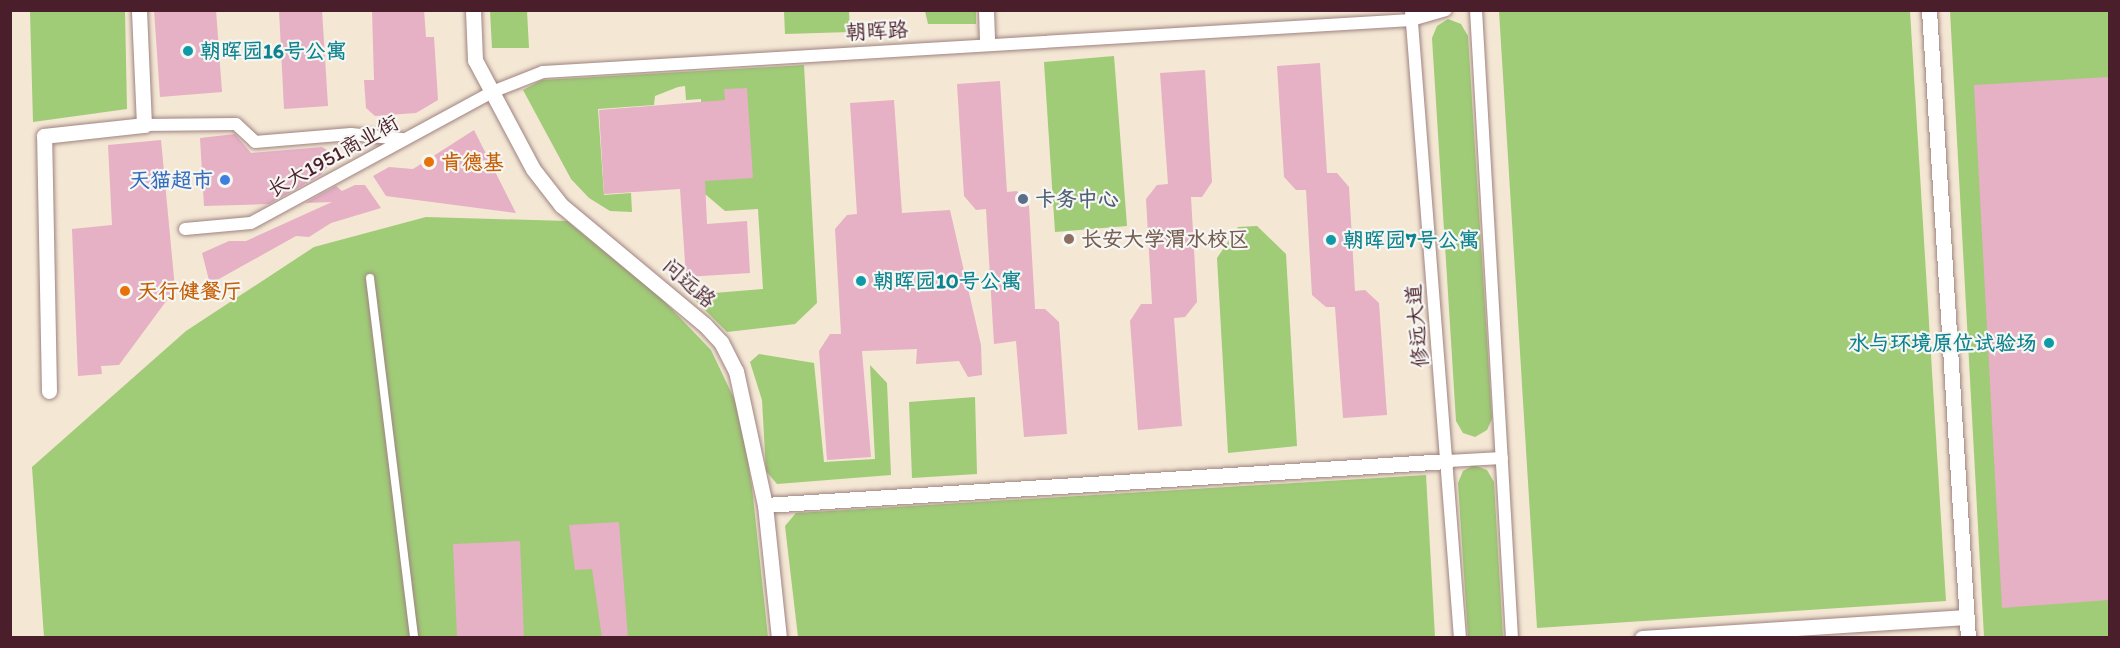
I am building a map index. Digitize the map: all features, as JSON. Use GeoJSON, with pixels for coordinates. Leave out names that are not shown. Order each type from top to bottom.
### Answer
{"type":"FeatureCollection","features":[{"type":"Feature","properties":{"kind":"street"},"geometry":{"type":"LineString","coordinates":[[139,10],[144,125]]}},
{"type":"Feature","properties":{"kind":"street","name":"问远路"},"geometry":{"type":"LineString","coordinates":[[473,10],[475,60],[533,169],[561,205],[721,342],[736,371],[746,404],[765,505],[779,638]]}},
{"type":"Feature","properties":{"kind":"street"},"geometry":{"type":"LineString","coordinates":[[986,10],[987,43]]}},
{"type":"Feature","properties":{"kind":"street","name":"朝晖路"},"geometry":{"type":"LineString","coordinates":[[492,92],[543,72],[1411,15],[1446,10]]}},
{"type":"Feature","properties":{"kind":"street"},"geometry":{"type":"LineString","coordinates":[[1476,10],[1512,638]]}},
{"type":"Feature","properties":{"kind":"street"},"geometry":{"type":"LineString","coordinates":[[1929,10],[1968,638]]}},
{"type":"Feature","properties":{"kind":"street","name":"修远大道"},"geometry":{"type":"LineString","coordinates":[[1411,15],[1448,461],[1460,638]]}},
{"type":"Feature","properties":{"kind":"street","name":"长大1951商业街"},"geometry":{"type":"LineString","coordinates":[[184,229],[251,224],[402,139],[492,92]]}},
{"type":"Feature","properties":{"kind":"street"},"geometry":{"type":"LineString","coordinates":[[49,391],[44,136],[144,125],[236,124],[255,142],[351,134],[402,139]]}},
{"type":"Feature","properties":{"kind":"street"},"geometry":{"type":"LineString","coordinates":[[765,505],[1502,458]]}},
{"type":"Feature","properties":{"kind":"street"},"geometry":{"type":"LineString","coordinates":[[1642,638],[1966,616]]}},
{"type":"Feature","properties":{"kind":"lane"},"geometry":{"type":"LineString","coordinates":[[370,278],[414,638]]}},
{"type":"Feature","properties":{"kind":"green space"},"geometry":{"type":"Polygon","coordinates":[[[30,11],[125,11],[127,109],[33,122],[30,11]]]}},
{"type":"Feature","properties":{"kind":"green space"},"geometry":{"type":"Polygon","coordinates":[[[490,11],[527,11],[529,48],[492,48],[490,11]]]}},
{"type":"Feature","properties":{"kind":"green space"},"geometry":{"type":"Polygon","coordinates":[[[784,11],[849,11],[850,32],[785,34],[784,11]]]}},
{"type":"Feature","properties":{"kind":"green space"},"geometry":{"type":"Polygon","coordinates":[[[925,11],[976,11],[976,24],[928,24],[925,11]]]}},
{"type":"Feature","properties":{"kind":"green space"},"geometry":{"type":"Polygon","coordinates":[[[1499,11],[1910,11],[1946,601],[1537,628],[1499,11]]]}},
{"type":"Feature","properties":{"kind":"green space","name":"水与环境原位试验场"},"geometry":{"type":"Polygon","coordinates":[[[1950,11],[2109,11],[2109,637],[1984,637],[1950,11]]]}},
{"type":"Feature","properties":{"kind":"green space"},"geometry":{"type":"Polygon","coordinates":[[[1448,19],[1461,24],[1468,36],[1492,419],[1487,430],[1475,437],[1463,433],[1456,421],[1432,38],[1437,26],[1448,19]]]}},
{"type":"Feature","properties":{"kind":"green space"},"geometry":{"type":"Polygon","coordinates":[[[1114,56],[1127,226],[1055,232],[1044,62],[1114,56]]]}},
{"type":"Feature","properties":{"kind":"green space"},"geometry":{"type":"Polygon","coordinates":[[[804,65],[817,303],[795,324],[727,332],[690,295],[763,289],[758,209],[725,211],[705,194],[701,99],[686,100],[685,86],[655,96],[654,105],[598,109],[604,195],[631,193],[632,212],[610,211],[589,198],[571,179],[523,90],[542,80],[804,65]]]}},
{"type":"Feature","properties":{"kind":"green space"},"geometry":{"type":"Polygon","coordinates":[[[426,217],[567,221],[661,298],[711,350],[739,409],[752,487],[768,637],[44,637],[32,467],[186,331],[314,247],[426,217]]]}},
{"type":"Feature","properties":{"kind":"green space"},"geometry":{"type":"Polygon","coordinates":[[[1257,226],[1286,254],[1297,446],[1228,453],[1217,258],[1238,227],[1257,226]]]}},
{"type":"Feature","properties":{"kind":"green space"},"geometry":{"type":"Polygon","coordinates":[[[759,354],[814,363],[824,462],[875,459],[870,365],[887,383],[891,475],[777,484],[766,471],[762,400],[750,362],[759,354]]]}},
{"type":"Feature","properties":{"kind":"green space"},"geometry":{"type":"Polygon","coordinates":[[[975,397],[977,474],[912,478],[909,402],[975,397]]]}},
{"type":"Feature","properties":{"kind":"green space"},"geometry":{"type":"Polygon","coordinates":[[[1474,465],[1487,470],[1494,482],[1503,637],[1468,637],[1458,483],[1463,471],[1474,465]]]}},
{"type":"Feature","properties":{"kind":"green space"},"geometry":{"type":"Polygon","coordinates":[[[1426,475],[1435,637],[798,637],[785,526],[796,513],[1426,475]]]}},
{"type":"Feature","properties":{"kind":"building","name":"朝晖园16号公寓"},"geometry":{"type":"Polygon","coordinates":[[[154,10],[216,10],[222,92],[160,97],[154,10]]]}},
{"type":"Feature","properties":{"kind":"building"},"geometry":{"type":"Polygon","coordinates":[[[279,10],[322,10],[328,106],[284,109],[279,10]]]}},
{"type":"Feature","properties":{"kind":"building"},"geometry":{"type":"Polygon","coordinates":[[[372,10],[424,10],[426,37],[434,37],[438,100],[416,113],[375,116],[366,108],[364,80],[374,80],[372,10]]]}},
{"type":"Feature","properties":{"kind":"building","name":"朝晖园7号公寓"},"geometry":{"type":"Polygon","coordinates":[[[1320,63],[1327,173],[1337,173],[1349,187],[1355,291],[1365,290],[1379,303],[1387,415],[1343,418],[1335,307],[1326,307],[1312,295],[1306,190],[1296,190],[1284,177],[1277,66],[1320,63]]]}},
{"type":"Feature","properties":{"kind":"building"},"geometry":{"type":"Polygon","coordinates":[[[1205,70],[1212,182],[1202,197],[1191,197],[1197,302],[1185,317],[1174,318],[1182,426],[1138,430],[1130,321],[1141,304],[1152,304],[1146,199],[1157,185],[1168,184],[1160,73],[1205,70]]]}},
{"type":"Feature","properties":{"kind":"building","name":"水与环境原位试验场"},"geometry":{"type":"Polygon","coordinates":[[[2109,77],[2109,600],[2002,608],[1974,85],[2109,77]]]}},
{"type":"Feature","properties":{"kind":"building"},"geometry":{"type":"Polygon","coordinates":[[[1000,81],[1007,192],[1017,191],[1029,206],[1035,309],[1045,309],[1059,322],[1067,434],[1024,437],[1016,341],[994,344],[986,209],[976,210],[964,196],[957,84],[1000,81]]]}},
{"type":"Feature","properties":{"kind":"building"},"geometry":{"type":"Polygon","coordinates":[[[747,88],[753,178],[705,181],[707,224],[747,221],[750,273],[686,277],[680,189],[604,194],[599,110],[725,100],[724,89],[747,88]]]}},
{"type":"Feature","properties":{"kind":"building"},"geometry":{"type":"Polygon","coordinates":[[[894,100],[902,213],[950,210],[981,345],[982,375],[968,377],[959,361],[916,364],[917,349],[862,351],[871,457],[827,460],[819,351],[830,334],[841,334],[835,229],[847,215],[857,214],[850,103],[894,100]]]}},
{"type":"Feature","properties":{"kind":"building"},"geometry":{"type":"Polygon","coordinates":[[[474,130],[516,213],[386,196],[373,176],[389,167],[413,169],[474,130]]]}},
{"type":"Feature","properties":{"kind":"building"},"geometry":{"type":"Polygon","coordinates":[[[235,134],[251,153],[322,147],[332,153],[332,161],[321,175],[269,204],[204,206],[200,138],[235,134]]]}},
{"type":"Feature","properties":{"kind":"building","name":"天行健餐厅"},"geometry":{"type":"Polygon","coordinates":[[[161,140],[176,299],[167,300],[119,365],[101,366],[102,374],[78,376],[72,229],[112,225],[108,145],[161,140]]]}},
{"type":"Feature","properties":{"kind":"building"},"geometry":{"type":"Polygon","coordinates":[[[355,185],[365,185],[381,208],[331,223],[309,237],[296,236],[210,284],[202,253],[229,241],[246,241],[332,202],[305,203],[336,186],[342,191],[355,185]]]}},
{"type":"Feature","properties":{"kind":"building"},"geometry":{"type":"Polygon","coordinates":[[[619,522],[628,638],[602,638],[592,569],[575,570],[569,525],[619,522]]]}},
{"type":"Feature","properties":{"kind":"building"},"geometry":{"type":"Polygon","coordinates":[[[520,541],[524,638],[457,638],[453,544],[520,541]]]}},
{"type":"Feature","properties":{"kind":"place","name":"朝晖园16号公寓"},"geometry":{"type":"Point","coordinates":[188,51]}},
{"type":"Feature","properties":{"kind":"place","name":"肯德基"},"geometry":{"type":"Point","coordinates":[429,162]}},
{"type":"Feature","properties":{"kind":"place","name":"天猫超市"},"geometry":{"type":"Point","coordinates":[225,180]}},
{"type":"Feature","properties":{"kind":"place","name":"卡务中心"},"geometry":{"type":"Point","coordinates":[1023,199]}},
{"type":"Feature","properties":{"kind":"place","name":"长安大学渭水校区"},"geometry":{"type":"Point","coordinates":[1069,239]}},
{"type":"Feature","properties":{"kind":"place","name":"朝晖园7号公寓"},"geometry":{"type":"Point","coordinates":[1331,240]}},
{"type":"Feature","properties":{"kind":"place","name":"朝晖园10号公寓"},"geometry":{"type":"Point","coordinates":[861,281]}},
{"type":"Feature","properties":{"kind":"place","name":"天行健餐厅"},"geometry":{"type":"Point","coordinates":[125,291]}},
{"type":"Feature","properties":{"kind":"place","name":"水与环境原位试验场"},"geometry":{"type":"Point","coordinates":[2049,343]}}]}
